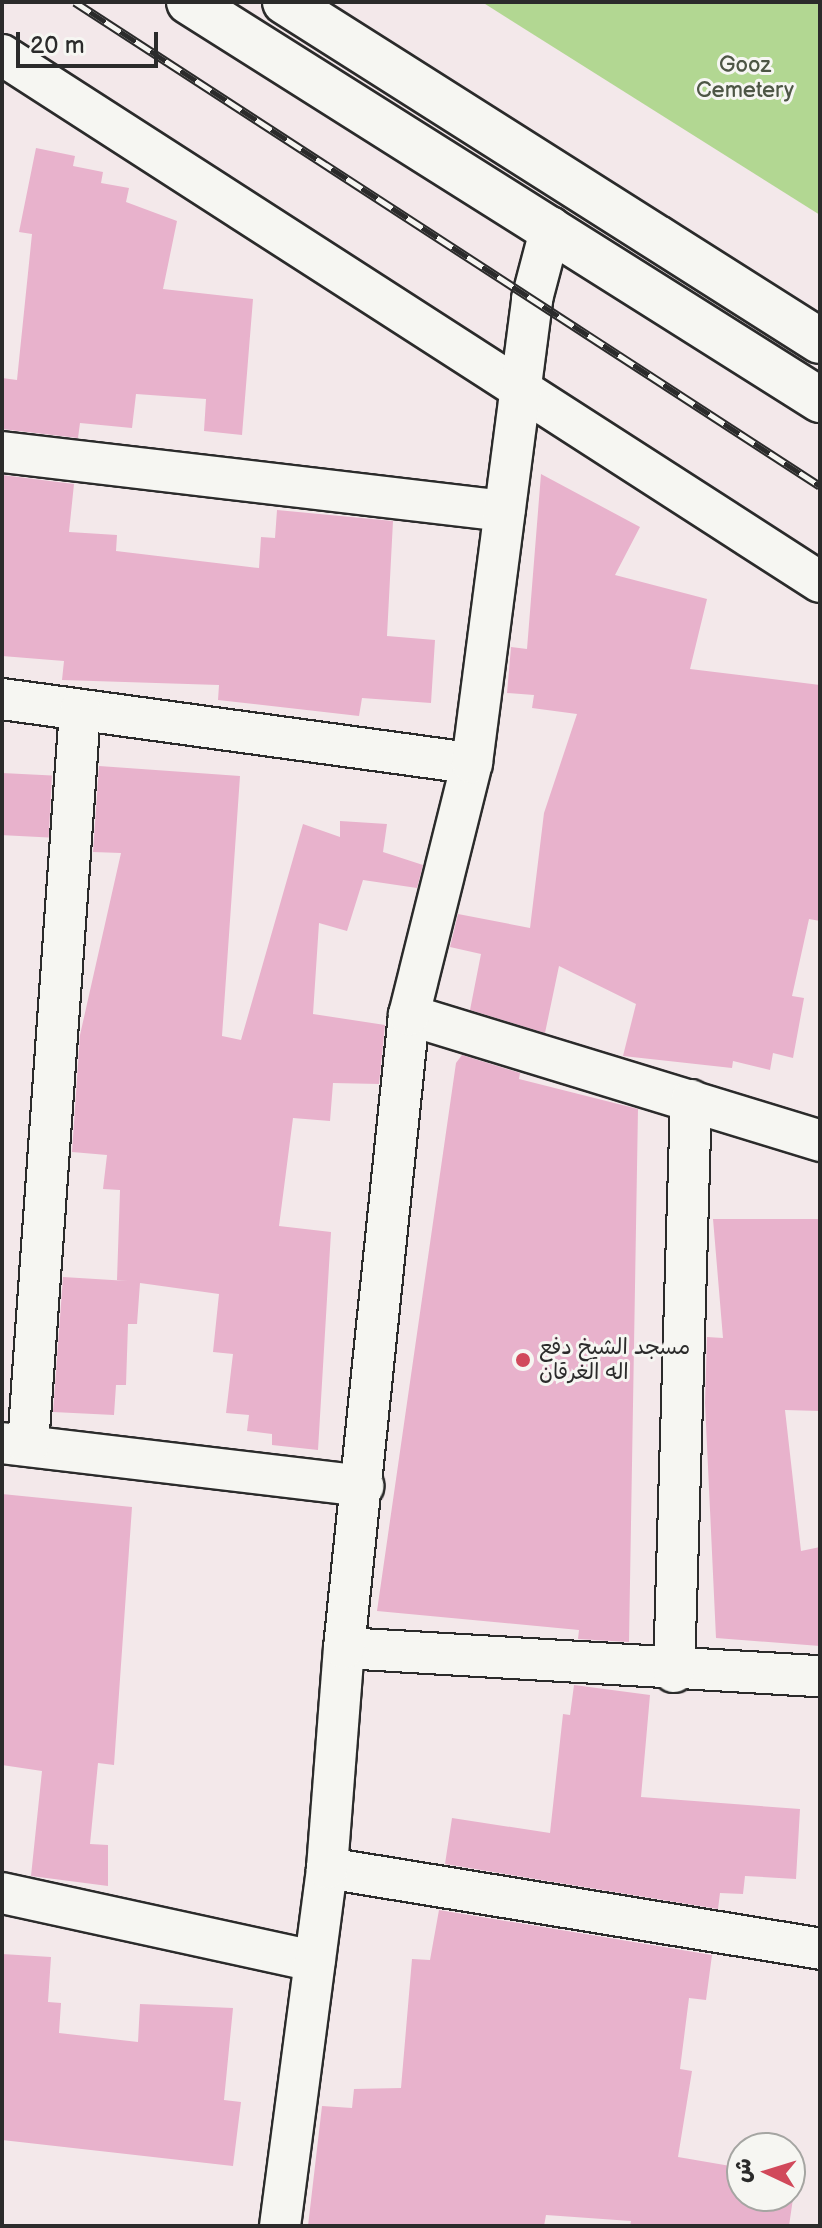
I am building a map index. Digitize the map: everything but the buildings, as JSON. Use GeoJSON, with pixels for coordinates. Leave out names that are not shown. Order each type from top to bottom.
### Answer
{"type":"FeatureCollection","features":[{"type":"Feature","properties":{"kind":"main road"},"geometry":{"type":"LineString","coordinates":[[189,2],[551,227],[820,400]]}},
{"type":"Feature","properties":{"kind":"main road"},"geometry":{"type":"LineString","coordinates":[[285,2],[820,341]]}},
{"type":"Feature","properties":{"kind":"street"},"geometry":{"type":"LineString","coordinates":[[2,55],[520,393],[820,582]]}},
{"type":"Feature","properties":{"kind":"street"},"geometry":{"type":"LineString","coordinates":[[280,2226],[327,1868],[344,1648],[409,1015],[472,763],[532,299],[551,227]]}},
{"type":"Feature","properties":{"kind":"street"},"geometry":{"type":"LineString","coordinates":[[2,452],[505,511]]}},
{"type":"Feature","properties":{"kind":"street"},"geometry":{"type":"LineString","coordinates":[[2,699],[472,763]]}},
{"type":"Feature","properties":{"kind":"street"},"geometry":{"type":"LineString","coordinates":[[80,710],[15,1444],[363,1486]]}},
{"type":"Feature","properties":{"kind":"street"},"geometry":{"type":"LineString","coordinates":[[409,1015],[820,1141]]}},
{"type":"Feature","properties":{"kind":"street"},"geometry":{"type":"LineString","coordinates":[[674,1672],[691,1100]]}},
{"type":"Feature","properties":{"kind":"street"},"geometry":{"type":"LineString","coordinates":[[344,1648],[674,1672],[820,1676]]}},
{"type":"Feature","properties":{"kind":"street"},"geometry":{"type":"LineString","coordinates":[[327,1868],[820,1949]]}},
{"type":"Feature","properties":{"kind":"street"},"geometry":{"type":"LineString","coordinates":[[2,1893],[315,1961]]}},
{"type":"Feature","properties":{"kind":"green space","name":"Gooz Cemetery"},"geometry":{"type":"Polygon","coordinates":[[[482,2],[820,2],[820,215],[482,2]]]}},
{"type":"Feature","properties":{"kind":"railway"},"geometry":{"type":"LineString","coordinates":[[75,2],[820,486]]}},
{"type":"Feature","properties":{"kind":"place","name":"مسجد الشيخ دفع اله الغرقان"},"geometry":{"type":"Point","coordinates":[523,1360]}}]}
